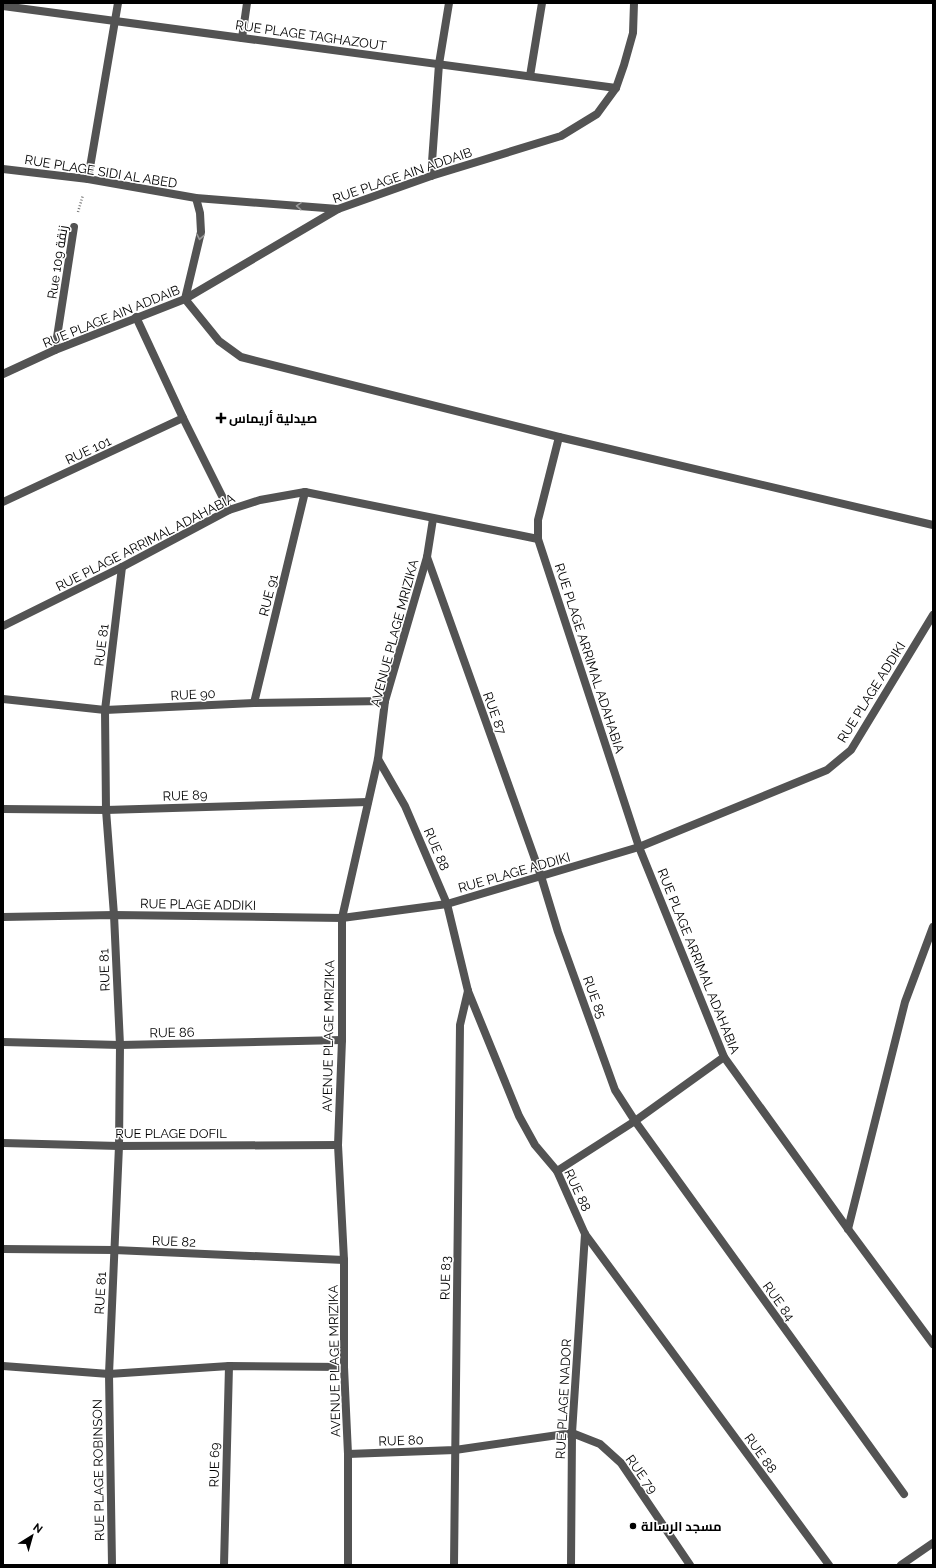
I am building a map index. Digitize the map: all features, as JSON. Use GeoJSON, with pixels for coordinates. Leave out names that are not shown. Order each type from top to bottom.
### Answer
{"type":"FeatureCollection","features":[{"type":"Feature","properties":{"kind":"street"},"geometry":{"type":"LineString","coordinates":[[88,179],[118,3]]}},
{"type":"Feature","properties":{"kind":"street"},"geometry":{"type":"LineString","coordinates":[[242,38],[247,3]]}},
{"type":"Feature","properties":{"kind":"street"},"geometry":{"type":"LineString","coordinates":[[432,176],[439,64],[449,3]]}},
{"type":"Feature","properties":{"kind":"street"},"geometry":{"type":"LineString","coordinates":[[530,76],[542,3]]}},
{"type":"Feature","properties":{"kind":"street","name":"RUE PLAGE AIN ADDAIB"},"geometry":{"type":"LineString","coordinates":[[3,374],[55,350],[185,299],[338,209],[432,176],[561,136],[597,114],[616,88],[633,33],[634,3]]}},
{"type":"Feature","properties":{"kind":"street","name":"RUE PLAGE TAGHAZOUT"},"geometry":{"type":"LineString","coordinates":[[3,6],[616,88]]}},
{"type":"Feature","properties":{"kind":"street","name":"RUE PLAGE SIDI AL ABED"},"geometry":{"type":"LineString","coordinates":[[3,169],[88,179],[196,198],[338,209]]}},
{"type":"Feature","properties":{"kind":"street"},"geometry":{"type":"LineString","coordinates":[[196,198],[200,213],[201,232],[185,299],[219,341],[241,357],[559,437],[933,525]]}},
{"type":"Feature","properties":{"kind":"street","name":"Rue 109 زنقة"},"geometry":{"type":"LineString","coordinates":[[55,350],[74,228]]}},
{"type":"Feature","properties":{"kind":"street"},"geometry":{"type":"LineString","coordinates":[[136,317],[183,418],[229,510]]}},
{"type":"Feature","properties":{"kind":"street","name":"RUE 101"},"geometry":{"type":"LineString","coordinates":[[3,502],[183,418]]}},
{"type":"Feature","properties":{"kind":"street","name":"RUE PLAGE ARRIMAL ADAHABIA"},"geometry":{"type":"LineString","coordinates":[[559,437],[538,520],[538,539],[639,847],[724,1057],[933,1344]]}},
{"type":"Feature","properties":{"kind":"street","name":"RUE PLAGE ARRIMAL ADAHABIA"},"geometry":{"type":"LineString","coordinates":[[3,626],[122,567],[229,510],[260,500],[305,492],[538,539]]}},
{"type":"Feature","properties":{"kind":"street","name":"RUE 91"},"geometry":{"type":"LineString","coordinates":[[254,703],[305,492]]}},
{"type":"Feature","properties":{"kind":"street","name":"AVENUE PLAGE MRIZIKA"},"geometry":{"type":"LineString","coordinates":[[348,1565],[348,1454],[344,1367],[344,1260],[338,1145],[342,1040],[342,918],[378,759],[386,701],[427,557],[433,519]]}},
{"type":"Feature","properties":{"kind":"street","name":"RUE 87"},"geometry":{"type":"LineString","coordinates":[[427,557],[541,876]]}},
{"type":"Feature","properties":{"kind":"street","name":"RUE 81"},"geometry":{"type":"LineString","coordinates":[[109,1374],[119,1146],[120,1045],[114,915],[106,810],[106,710],[122,567]]}},
{"type":"Feature","properties":{"kind":"street","name":"RUE PLAGE ADDIKI"},"geometry":{"type":"LineString","coordinates":[[3,917],[114,915],[342,918],[447,904],[639,847],[827,770],[851,750],[933,615]]}},
{"type":"Feature","properties":{"kind":"street","name":"RUE 90"},"geometry":{"type":"LineString","coordinates":[[3,699],[106,710],[254,703],[386,701]]}},
{"type":"Feature","properties":{"kind":"street","name":"RUE 88"},"geometry":{"type":"LineString","coordinates":[[378,759],[405,806],[447,904],[468,991],[519,1116],[535,1145],[557,1171],[585,1234],[829,1565]]}},
{"type":"Feature","properties":{"kind":"street","name":"RUE 89"},"geometry":{"type":"LineString","coordinates":[[3,809],[106,810],[368,802]]}},
{"type":"Feature","properties":{"kind":"street","name":"RUE 85"},"geometry":{"type":"LineString","coordinates":[[541,876],[558,932],[615,1090],[635,1121]]}},
{"type":"Feature","properties":{"kind":"street"},"geometry":{"type":"LineString","coordinates":[[848,1229],[905,1002],[933,928]]}},
{"type":"Feature","properties":{"kind":"street","name":"RUE 83"},"geometry":{"type":"LineString","coordinates":[[454,1565],[460,1025],[468,991]]}},
{"type":"Feature","properties":{"kind":"street","name":"RUE 86"},"geometry":{"type":"LineString","coordinates":[[3,1042],[120,1045],[342,1040]]}},
{"type":"Feature","properties":{"kind":"street"},"geometry":{"type":"LineString","coordinates":[[557,1171],[635,1121],[724,1057]]}},
{"type":"Feature","properties":{"kind":"street","name":"RUE 84"},"geometry":{"type":"LineString","coordinates":[[635,1121],[904,1494]]}},
{"type":"Feature","properties":{"kind":"street","name":"RUE PLAGE DOFIL"},"geometry":{"type":"LineString","coordinates":[[3,1143],[119,1146],[338,1145]]}},
{"type":"Feature","properties":{"kind":"street","name":"RUE PLAGE NADOR"},"geometry":{"type":"LineString","coordinates":[[571,1565],[572,1433],[585,1234]]}},
{"type":"Feature","properties":{"kind":"street","name":"RUE 82"},"geometry":{"type":"LineString","coordinates":[[3,1248],[114,1250],[344,1260]]}},
{"type":"Feature","properties":{"kind":"street"},"geometry":{"type":"LineString","coordinates":[[3,1366],[109,1374],[229,1366],[344,1367]]}},
{"type":"Feature","properties":{"kind":"street","name":"RUE 69"},"geometry":{"type":"LineString","coordinates":[[224,1565],[229,1366]]}},
{"type":"Feature","properties":{"kind":"street","name":"RUE PLAGE ROBINSON"},"geometry":{"type":"LineString","coordinates":[[109,1374],[112,1565]]}},
{"type":"Feature","properties":{"kind":"street","name":"RUE 79"},"geometry":{"type":"LineString","coordinates":[[455,1450],[572,1433],[600,1444],[621,1463],[690,1565]]}},
{"type":"Feature","properties":{"kind":"street","name":"RUE 80"},"geometry":{"type":"LineString","coordinates":[[348,1454],[455,1450]]}},
{"type":"Feature","properties":{"kind":"street"},"geometry":{"type":"LineString","coordinates":[[901,1565],[933,1542]]}},
{"type":"Feature","properties":{"kind":"path","name":"Rue 109 زنقة"},"geometry":{"type":"LineString","coordinates":[[74,228],[88,179]]}},
{"type":"Feature","properties":{"kind":"place","name":"صيدلية أريماس"},"geometry":{"type":"Point","coordinates":[221,418]}},
{"type":"Feature","properties":{"kind":"place","name":"مسجد الرسالة"},"geometry":{"type":"Point","coordinates":[633,1526]}}]}
